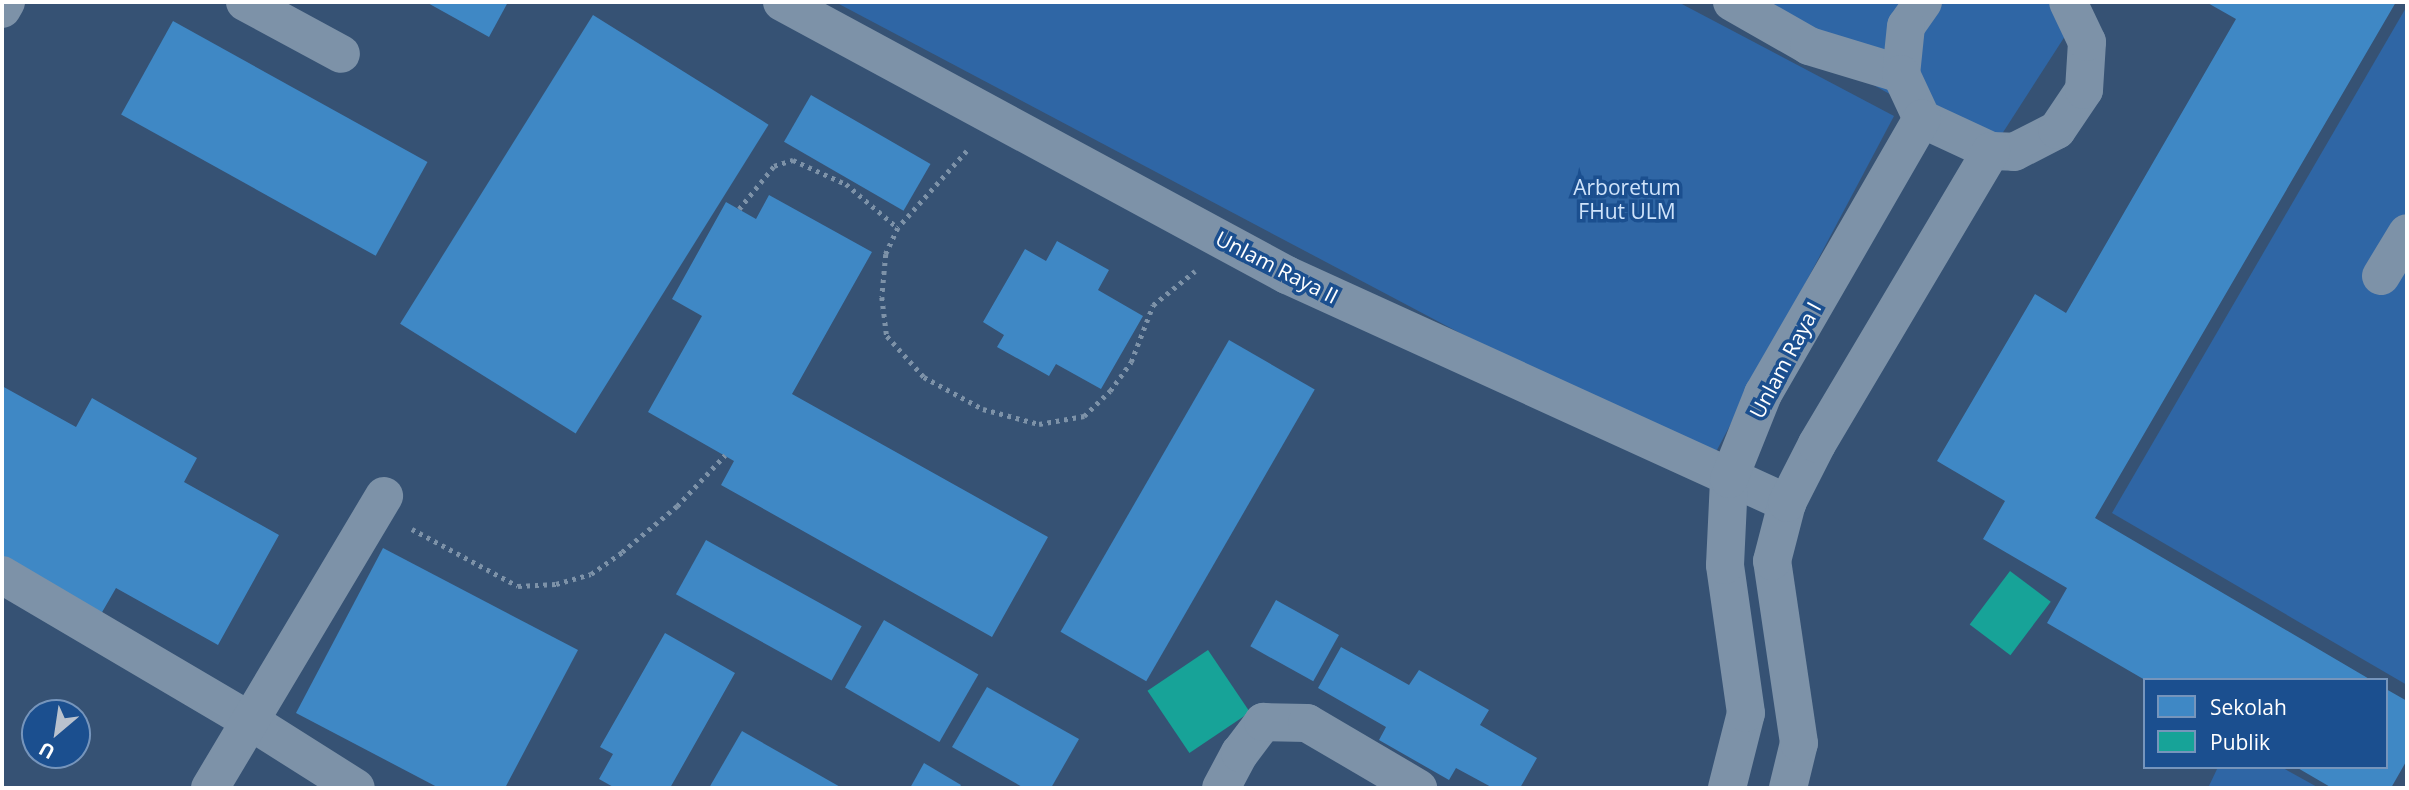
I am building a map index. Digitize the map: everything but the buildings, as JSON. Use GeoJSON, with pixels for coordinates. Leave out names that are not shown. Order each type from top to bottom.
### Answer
{"type":"FeatureCollection","features":[{"type":"Feature","properties":{"kind":"lane"},"geometry":{"type":"LineString","coordinates":[[2,9],[6,2]]}},
{"type":"Feature","properties":{"kind":"lane"},"geometry":{"type":"LineString","coordinates":[[245,2],[341,54]]}},
{"type":"Feature","properties":{"kind":"lane","name":"Unlam Raya II"},"geometry":{"type":"LineString","coordinates":[[782,2],[1299,281],[1729,480],[1787,503]]}},
{"type":"Feature","properties":{"kind":"lane"},"geometry":{"type":"LineString","coordinates":[[1732,2],[1809,46],[1901,75]]}},
{"type":"Feature","properties":{"kind":"lane"},"geometry":{"type":"LineString","coordinates":[[1923,2],[1906,26],[1901,75],[1922,119],[1991,151],[2014,152],[2057,130],[2084,90],[2088,43],[2068,2]]}},
{"type":"Feature","properties":{"kind":"lane","name":"Unlam Raya I"},"geometry":{"type":"LineString","coordinates":[[1727,788],[1746,713],[1725,565],[1729,480],[1763,394],[1922,119]]}},
{"type":"Feature","properties":{"kind":"lane"},"geometry":{"type":"LineString","coordinates":[[1788,788],[1799,743],[1772,561],[1787,503],[1816,444],[1991,151]]}},
{"type":"Feature","properties":{"kind":"lane"},"geometry":{"type":"LineString","coordinates":[[2381,276],[2407,233]]}},
{"type":"Feature","properties":{"kind":"lane"},"geometry":{"type":"LineString","coordinates":[[210,788],[381,503]]}},
{"type":"Feature","properties":{"kind":"lane"},"geometry":{"type":"LineString","coordinates":[[2,575],[250,721],[356,788]]}},
{"type":"Feature","properties":{"kind":"lane"},"geometry":{"type":"LineString","coordinates":[[1221,788],[1240,753],[1263,722],[1307,723],[1418,788]]}},
{"type":"Feature","properties":{"kind":"path"},"geometry":{"type":"LineString","coordinates":[[997,118],[898,228],[887,254],[883,286],[887,336],[924,377],[983,409],[1039,424],[1084,416],[1110,391],[1130,362],[1153,305],[1180,281],[1235,247]]}},
{"type":"Feature","properties":{"kind":"path"},"geometry":{"type":"LineString","coordinates":[[739,209],[774,166],[793,160],[846,184],[898,228]]}},
{"type":"Feature","properties":{"kind":"path"},"geometry":{"type":"LineString","coordinates":[[381,503],[518,586],[556,584],[592,574],[622,552],[677,506],[725,455]]}},
{"type":"Feature","properties":{"kind":"green space","name":"Arboretum FHut ULM"},"geometry":{"type":"Polygon","coordinates":[[[1678,2],[1894,116],[1709,465],[839,4],[1678,2]]]}},
{"type":"Feature","properties":{"kind":"green space"},"geometry":{"type":"Polygon","coordinates":[[[1726,2],[2087,2],[1991,151],[1726,2]]]}},
{"type":"Feature","properties":{"kind":"green space"},"geometry":{"type":"Polygon","coordinates":[[[2407,6],[2407,685],[2112,513],[2407,6]]]}},
{"type":"Feature","properties":{"kind":"green space"},"geometry":{"type":"Polygon","coordinates":[[[2217,769],[2285,769],[2319,788],[2208,788],[2217,769]]]}}]}
